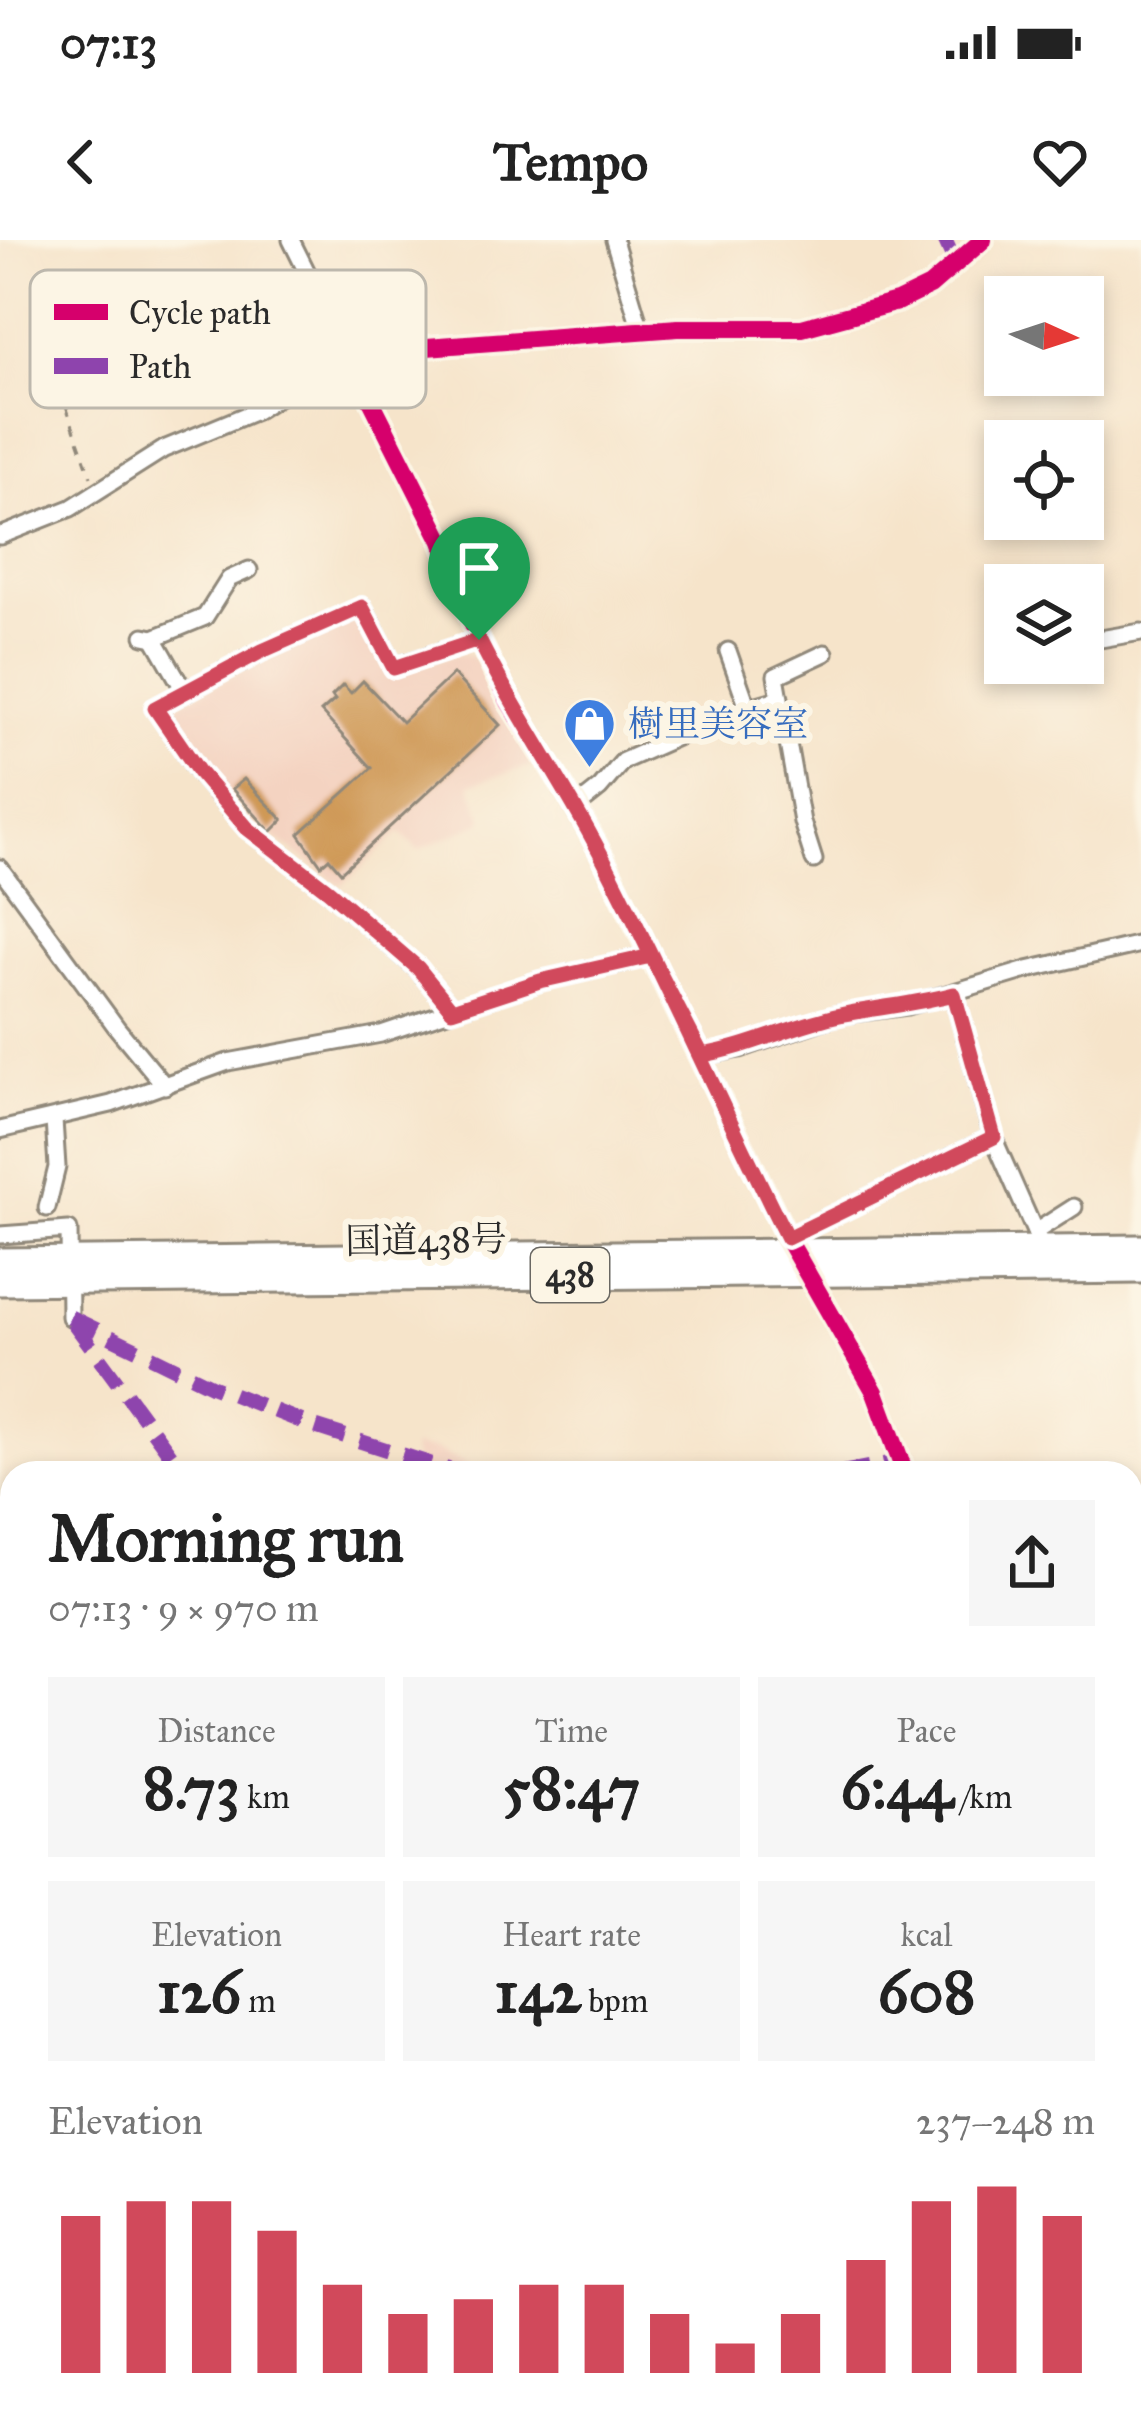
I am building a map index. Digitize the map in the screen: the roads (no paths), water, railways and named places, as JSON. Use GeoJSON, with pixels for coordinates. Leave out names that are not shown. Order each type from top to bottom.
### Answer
{"type":"FeatureCollection","features":[{"type":"Feature","properties":{"kind":"highway","name":"国道438号"},"geometry":{"type":"LineString","coordinates":[[0,1281],[70,1270],[797,1254],[1039,1241],[1141,1249]]}},
{"type":"Feature","properties":{"kind":"highway","name":"国道438号"},"geometry":{"type":"LineString","coordinates":[[797,1254],[1141,1269]]}},
{"type":"Feature","properties":{"kind":"highway","name":"国道438号"},"geometry":{"type":"LineString","coordinates":[[0,1262],[70,1270]]}},
{"type":"Feature","properties":{"kind":"street"},"geometry":{"type":"LineString","coordinates":[[291,240],[306,270]]}},
{"type":"Feature","properties":{"kind":"street"},"geometry":{"type":"LineString","coordinates":[[614,240],[641,330]]}},
{"type":"Feature","properties":{"kind":"street"},"geometry":{"type":"LineString","coordinates":[[426,347],[641,330],[788,329],[897,302],[931,286],[982,240]]}},
{"type":"Feature","properties":{"kind":"street"},"geometry":{"type":"LineString","coordinates":[[0,536],[71,508],[164,449],[261,408]]}},
{"type":"Feature","properties":{"kind":"street"},"geometry":{"type":"LineString","coordinates":[[375,408],[442,541],[479,640],[510,703],[576,806],[797,1254],[875,1392],[901,1461]]}},
{"type":"Feature","properties":{"kind":"street"},"geometry":{"type":"LineString","coordinates":[[185,692],[149,637],[205,617],[229,579],[249,570]]}},
{"type":"Feature","properties":{"kind":"street"},"geometry":{"type":"LineString","coordinates":[[452,1010],[418,968],[247,828],[199,772],[155,708],[262,651],[362,607],[394,668],[479,640]]}},
{"type":"Feature","properties":{"kind":"street"},"geometry":{"type":"LineString","coordinates":[[1104,638],[1141,632]]}},
{"type":"Feature","properties":{"kind":"street"},"geometry":{"type":"LineString","coordinates":[[728,651],[748,708]]}},
{"type":"Feature","properties":{"kind":"street"},"geometry":{"type":"LineString","coordinates":[[814,860],[802,822],[776,676],[825,653]]}},
{"type":"Feature","properties":{"kind":"street"},"geometry":{"type":"LineString","coordinates":[[576,806],[601,788],[623,761],[778,699]]}},
{"type":"Feature","properties":{"kind":"street"},"geometry":{"type":"LineString","coordinates":[[0,868],[165,1086]]}},
{"type":"Feature","properties":{"kind":"street"},"geometry":{"type":"LineString","coordinates":[[702,1055],[740,1049],[838,1016],[907,1006],[1028,970],[1141,944]]}},
{"type":"Feature","properties":{"kind":"street"},"geometry":{"type":"LineString","coordinates":[[0,1130],[54,1120],[228,1062],[381,1034],[540,981],[651,956]]}},
{"type":"Feature","properties":{"kind":"street"},"geometry":{"type":"LineString","coordinates":[[954,994],[994,1137],[1039,1241],[1074,1207]]}},
{"type":"Feature","properties":{"kind":"street"},"geometry":{"type":"LineString","coordinates":[[47,1208],[58,1167],[54,1120]]}},
{"type":"Feature","properties":{"kind":"street"},"geometry":{"type":"LineString","coordinates":[[797,1254],[994,1137]]}},
{"type":"Feature","properties":{"kind":"street"},"geometry":{"type":"LineString","coordinates":[[0,1234],[69,1230],[70,1317]]}},
{"type":"Feature","properties":{"kind":"place","name":"樹里美容室"},"geometry":{"type":"Point","coordinates":[589,770]}}]}
